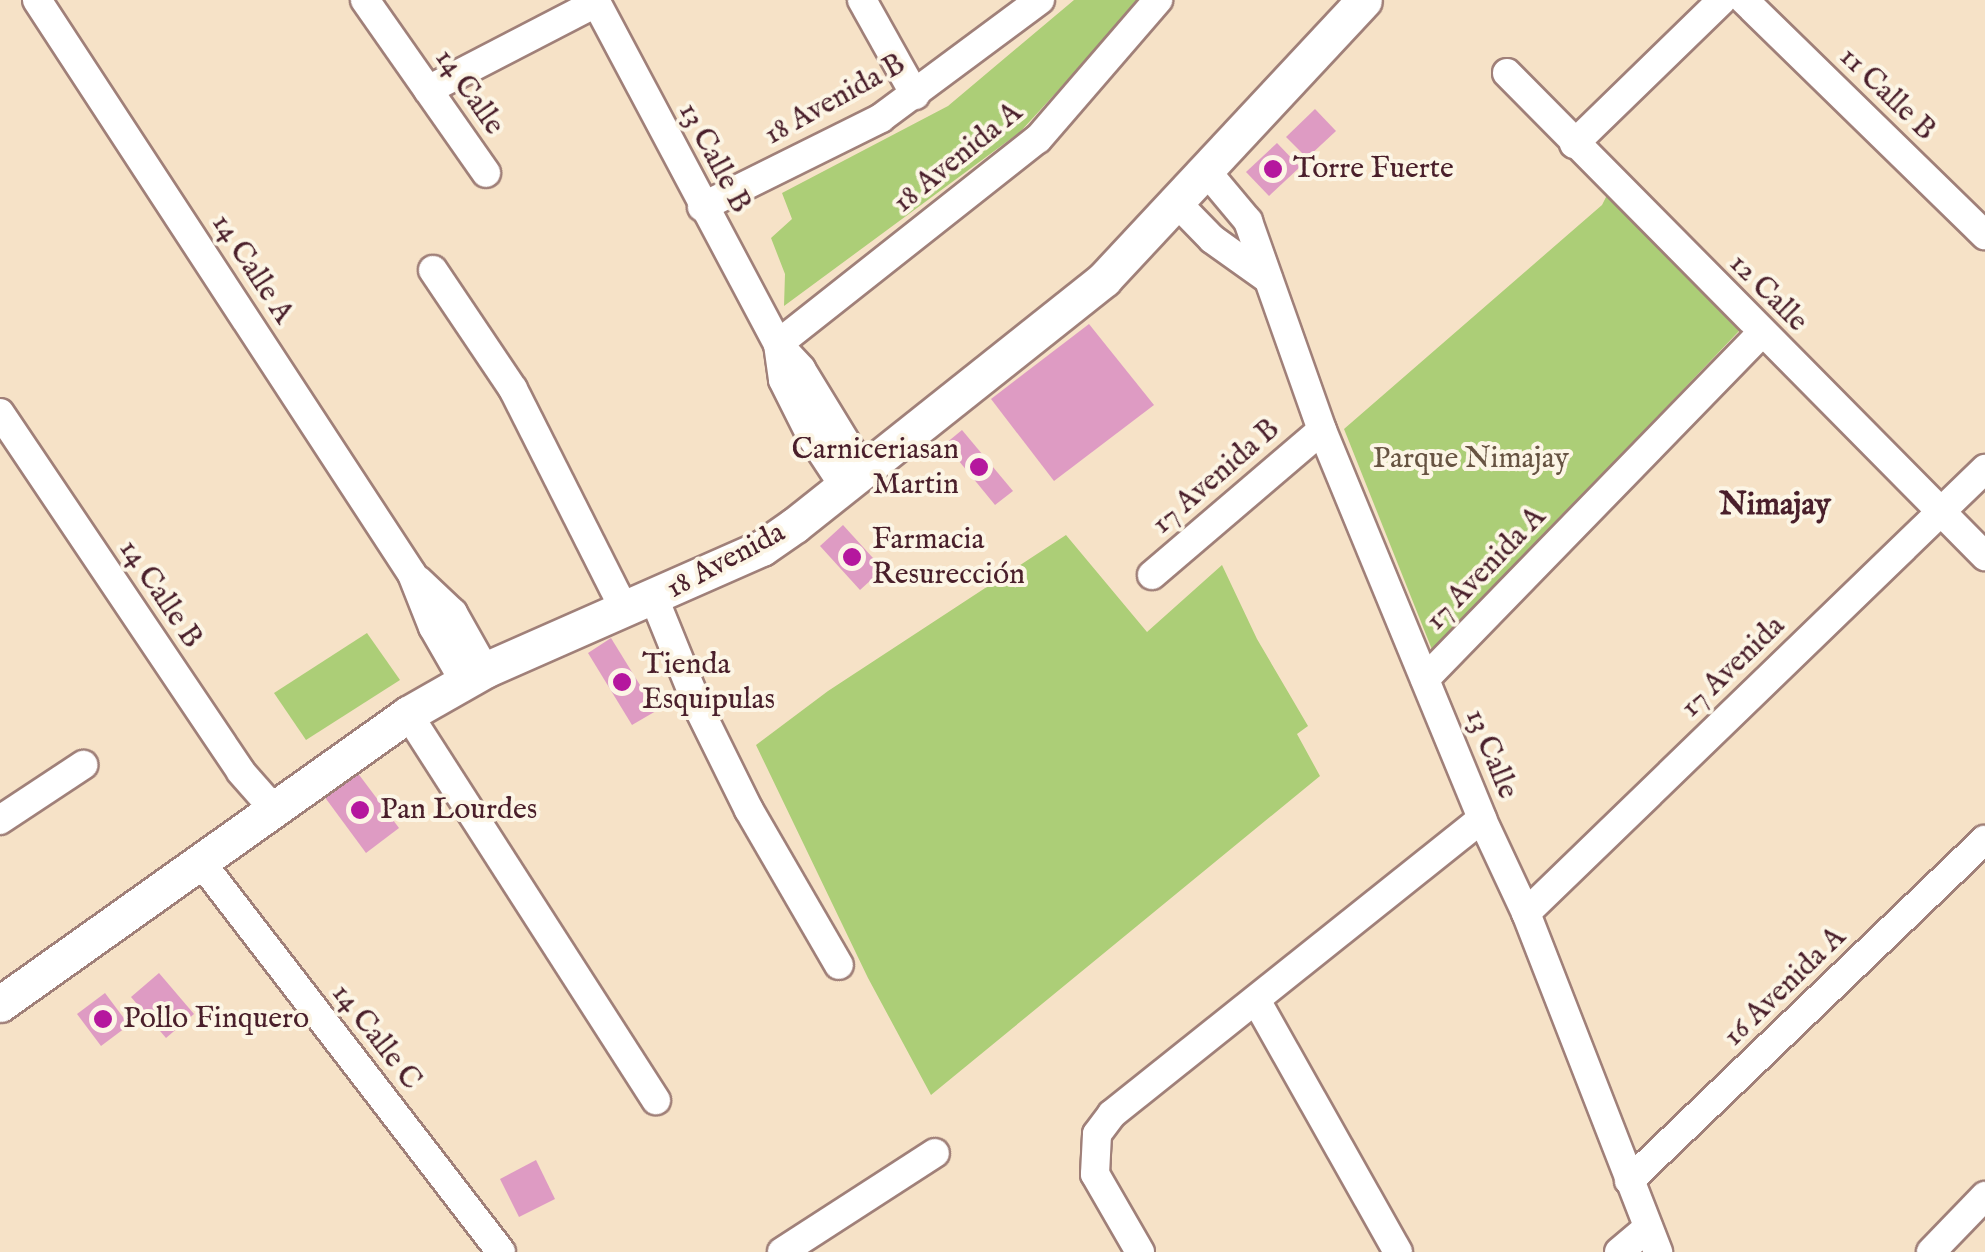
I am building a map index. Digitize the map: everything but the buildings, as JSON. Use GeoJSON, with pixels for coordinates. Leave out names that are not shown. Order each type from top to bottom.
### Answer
{"type":"FeatureCollection","features":[{"type":"Feature","properties":{"kind":"street","name":"14 Calle A"},"geometry":{"type":"LineString","coordinates":[[36,0],[412,574],[433,627],[474,675]]}},
{"type":"Feature","properties":{"kind":"street"},"geometry":{"type":"LineString","coordinates":[[862,0],[915,95]]}},
{"type":"Feature","properties":{"kind":"street","name":"18 Avenida B"},"geometry":{"type":"LineString","coordinates":[[702,208],[881,118],[1040,0]]}},
{"type":"Feature","properties":{"kind":"street","name":"18 Avenida A"},"geometry":{"type":"LineString","coordinates":[[778,344],[1038,138],[1158,0]]}},
{"type":"Feature","properties":{"kind":"street","name":"18 Avenida"},"geometry":{"type":"LineString","coordinates":[[0,1004],[408,714],[474,675],[762,548],[1104,279],[1364,0]]}},
{"type":"Feature","properties":{"kind":"street"},"geometry":{"type":"LineString","coordinates":[[1574,144],[1722,0]]}},
{"type":"Feature","properties":{"kind":"street","name":"11 Calle B"},"geometry":{"type":"LineString","coordinates":[[1744,0],[1985,235]]}},
{"type":"Feature","properties":{"kind":"street"},"geometry":{"type":"LineString","coordinates":[[428,90],[596,1]]}},
{"type":"Feature","properties":{"kind":"street","name":"13 Calle B"},"geometry":{"type":"LineString","coordinates":[[596,1],[702,208],[778,344],[783,380],[811,436],[853,477]]}},
{"type":"Feature","properties":{"kind":"street","name":"14 Calle"},"geometry":{"type":"LineString","coordinates":[[371,2],[486,173]]}},
{"type":"Feature","properties":{"kind":"street","name":"12 Calle"},"geometry":{"type":"LineString","coordinates":[[1507,74],[1985,556]]}},
{"type":"Feature","properties":{"kind":"street","name":"13 Calle"},"geometry":{"type":"LineString","coordinates":[[1207,172],[1248,221],[1322,430],[1482,819],[1526,913],[1653,1240]]}},
{"type":"Feature","properties":{"kind":"street"},"geometry":{"type":"LineString","coordinates":[[1177,204],[1212,239],[1268,279]]}},
{"type":"Feature","properties":{"kind":"street"},"geometry":{"type":"LineString","coordinates":[[433,270],[513,389],[640,605],[838,965]]}},
{"type":"Feature","properties":{"kind":"street","name":"17 Avenida A"},"geometry":{"type":"LineString","coordinates":[[1425,679],[1761,333]]}},
{"type":"Feature","properties":{"kind":"street","name":"14 Calle B"},"geometry":{"type":"LineString","coordinates":[[0,414],[241,772],[272,807]]}},
{"type":"Feature","properties":{"kind":"street","name":"17 Avenida B"},"geometry":{"type":"LineString","coordinates":[[1152,575],[1322,430]]}},
{"type":"Feature","properties":{"kind":"street","name":"17 Avenida"},"geometry":{"type":"LineString","coordinates":[[1526,913],[1985,468]]}},
{"type":"Feature","properties":{"kind":"street"},"geometry":{"type":"LineString","coordinates":[[408,714],[656,1100]]}},
{"type":"Feature","properties":{"kind":"street"},"geometry":{"type":"LineString","coordinates":[[0,820],[82,765]]}},
{"type":"Feature","properties":{"kind":"street"},"geometry":{"type":"LineString","coordinates":[[1140,1252],[1095,1174],[1097,1134],[1112,1114],[1482,819]]}},
{"type":"Feature","properties":{"kind":"street","name":"16 Avenida A"},"geometry":{"type":"LineString","coordinates":[[1629,1181],[1985,840]]}},
{"type":"Feature","properties":{"kind":"street","name":"14 Calle C"},"geometry":{"type":"LineString","coordinates":[[200,861],[500,1252]]}},
{"type":"Feature","properties":{"kind":"street"},"geometry":{"type":"LineString","coordinates":[[1256,1000],[1398,1252]]}},
{"type":"Feature","properties":{"kind":"street"},"geometry":{"type":"LineString","coordinates":[[782,1252],[935,1153]]}},
{"type":"Feature","properties":{"kind":"street"},"geometry":{"type":"LineString","coordinates":[[1931,1252],[1985,1196]]}},
{"type":"Feature","properties":{"kind":"street"},"geometry":{"type":"LineString","coordinates":[[1619,1252],[1653,1240]]}},
{"type":"Feature","properties":{"kind":"green space"},"geometry":{"type":"Polygon","coordinates":[[[1074,0],[1141,0],[1020,132],[784,306],[785,274],[771,238],[792,219],[782,193],[948,106],[1074,0]]]}},
{"type":"Feature","properties":{"kind":"green space","name":"Parque Nimajay"},"geometry":{"type":"Polygon","coordinates":[[[1607,195],[1739,331],[1433,652],[1344,429],[1602,205],[1607,195]]]}},
{"type":"Feature","properties":{"kind":"green space"},"geometry":{"type":"Polygon","coordinates":[[[1066,535],[1147,632],[1222,565],[1257,639],[1308,726],[1297,734],[1320,776],[931,1095],[868,978],[756,745],[828,691],[1066,535]]]}},
{"type":"Feature","properties":{"kind":"green space"},"geometry":{"type":"Polygon","coordinates":[[[367,633],[400,680],[306,740],[274,693],[367,633]]]}},
{"type":"Feature","properties":{"kind":"place","name":"Torre Fuerte"},"geometry":{"type":"Point","coordinates":[1273,169]}},
{"type":"Feature","properties":{"kind":"place","name":"Carniceriasan Martin"},"geometry":{"type":"Point","coordinates":[979,467]}},
{"type":"Feature","properties":{"kind":"place","name":"Farmacia Resurección"},"geometry":{"type":"Point","coordinates":[852,557]}},
{"type":"Feature","properties":{"kind":"place","name":"Tienda Esquipulas"},"geometry":{"type":"Point","coordinates":[622,682]}},
{"type":"Feature","properties":{"kind":"place","name":"Pan Lourdes"},"geometry":{"type":"Point","coordinates":[360,810]}},
{"type":"Feature","properties":{"kind":"place","name":"Pollo Finquero"},"geometry":{"type":"Point","coordinates":[103,1019]}},
{"type":"Feature","properties":{"kind":"district","name":"Nimajay"},"geometry":{"type":"Point","coordinates":[1775,506]}}]}
